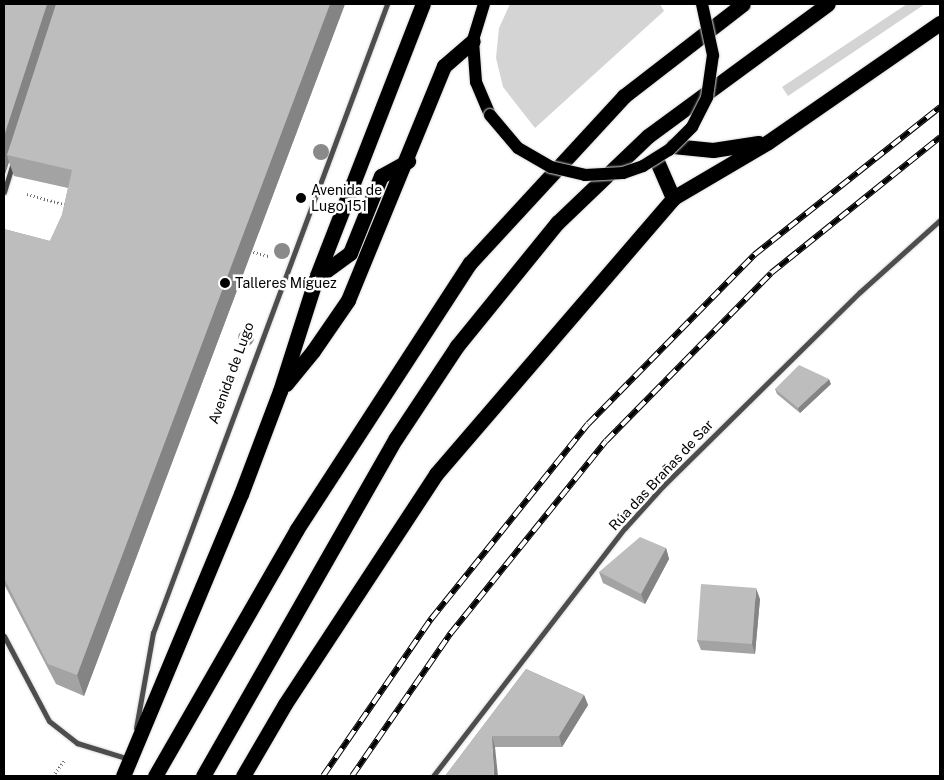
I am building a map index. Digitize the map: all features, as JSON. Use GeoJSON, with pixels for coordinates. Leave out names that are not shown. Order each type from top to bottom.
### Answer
{"type":"FeatureCollection","features":[{"type":"Feature","properties":{"kind":"highway"},"geometry":{"type":"LineString","coordinates":[[124,776],[178,650],[280,391],[316,278],[423,4]]}},
{"type":"Feature","properties":{"kind":"highway"},"geometry":{"type":"LineString","coordinates":[[155,776],[297,530],[470,263],[624,96],[743,4]]}},
{"type":"Feature","properties":{"kind":"highway"},"geometry":{"type":"LineString","coordinates":[[203,776],[396,438],[457,346],[557,223],[648,136],[828,4]]}},
{"type":"Feature","properties":{"kind":"highway"},"geometry":{"type":"LineString","coordinates":[[243,776],[285,704],[436,474],[673,198],[768,142],[940,23]]}},
{"type":"Feature","properties":{"kind":"highway"},"geometry":{"type":"LineString","coordinates":[[280,391],[313,351],[348,300],[408,161],[444,66],[473,42]]}},
{"type":"Feature","properties":{"kind":"highway"},"geometry":{"type":"LineString","coordinates":[[673,146],[713,150],[768,142]]}},
{"type":"Feature","properties":{"kind":"highway"},"geometry":{"type":"LineString","coordinates":[[656,159],[673,198]]}},
{"type":"Feature","properties":{"kind":"highway"},"geometry":{"type":"LineString","coordinates":[[316,278],[350,253],[381,176],[408,161]]}},
{"type":"Feature","properties":{"kind":"main road"},"geometry":{"type":"LineString","coordinates":[[484,4],[473,42],[476,82],[490,115],[518,148],[551,167],[585,174],[623,173],[656,159],[673,146],[692,127],[707,97],[713,55],[702,4]]}},
{"type":"Feature","properties":{"kind":"street","name":"Avenida de Lugo"},"geometry":{"type":"LineString","coordinates":[[131,759],[153,632],[386,4]]}},
{"type":"Feature","properties":{"kind":"street"},"geometry":{"type":"LineString","coordinates":[[4,190],[14,159]]}},
{"type":"Feature","properties":{"kind":"street","name":"Rúa das Brañas de Sar"},"geometry":{"type":"LineString","coordinates":[[433,776],[625,528],[663,486],[860,292],[940,220]]}},
{"type":"Feature","properties":{"kind":"street"},"geometry":{"type":"LineString","coordinates":[[4,636],[49,721],[77,742],[131,759]]}},
{"type":"Feature","properties":{"kind":"path"},"geometry":{"type":"LineString","coordinates":[[4,190],[70,206]]}},
{"type":"Feature","properties":{"kind":"path"},"geometry":{"type":"LineString","coordinates":[[240,248],[269,256]]}},
{"type":"Feature","properties":{"kind":"shaded area"},"geometry":{"type":"Polygon","coordinates":[[[510,4],[660,4],[664,11],[535,128],[503,87],[496,58],[499,28],[510,4]]]}},
{"type":"Feature","properties":{"kind":"shaded area"},"geometry":{"type":"Polygon","coordinates":[[[907,4],[925,4],[788,96],[782,87],[907,4]]]}},
{"type":"Feature","properties":{"kind":"building"},"geometry":{"type":"Polygon","coordinates":[[[4,4],[47,4],[4,136],[4,4]]]}},
{"type":"Feature","properties":{"kind":"building"},"geometry":{"type":"Polygon","coordinates":[[[56,4],[330,4],[77,675],[48,664],[4,578],[4,229],[50,241],[62,215],[72,170],[7,155],[56,4]]]}},
{"type":"Feature","properties":{"kind":"building"},"geometry":{"type":"Polygon","coordinates":[[[799,365],[829,379],[798,408],[775,389],[799,365]]]}},
{"type":"Feature","properties":{"kind":"building"},"geometry":{"type":"Polygon","coordinates":[[[640,537],[666,548],[641,594],[599,572],[640,537]]]}},
{"type":"Feature","properties":{"kind":"building"},"geometry":{"type":"Polygon","coordinates":[[[701,584],[756,588],[752,644],[697,640],[701,584]]]}},
{"type":"Feature","properties":{"kind":"building"},"geometry":{"type":"Polygon","coordinates":[[[526,669],[584,695],[559,736],[492,736],[494,776],[445,776],[526,669]]]}},
{"type":"Feature","properties":{"kind":"railway"},"geometry":{"type":"LineString","coordinates":[[323,776],[431,619],[588,424],[754,255],[940,107]]}},
{"type":"Feature","properties":{"kind":"railway"},"geometry":{"type":"LineString","coordinates":[[352,776],[450,634],[606,441],[771,273],[940,137]]}},
{"type":"Feature","properties":{"kind":"place","name":"Avenida de Lugo 151"},"geometry":{"type":"Point","coordinates":[301,198]}},
{"type":"Feature","properties":{"kind":"place","name":"Talleres Míguez"},"geometry":{"type":"Point","coordinates":[225,283]}}]}
